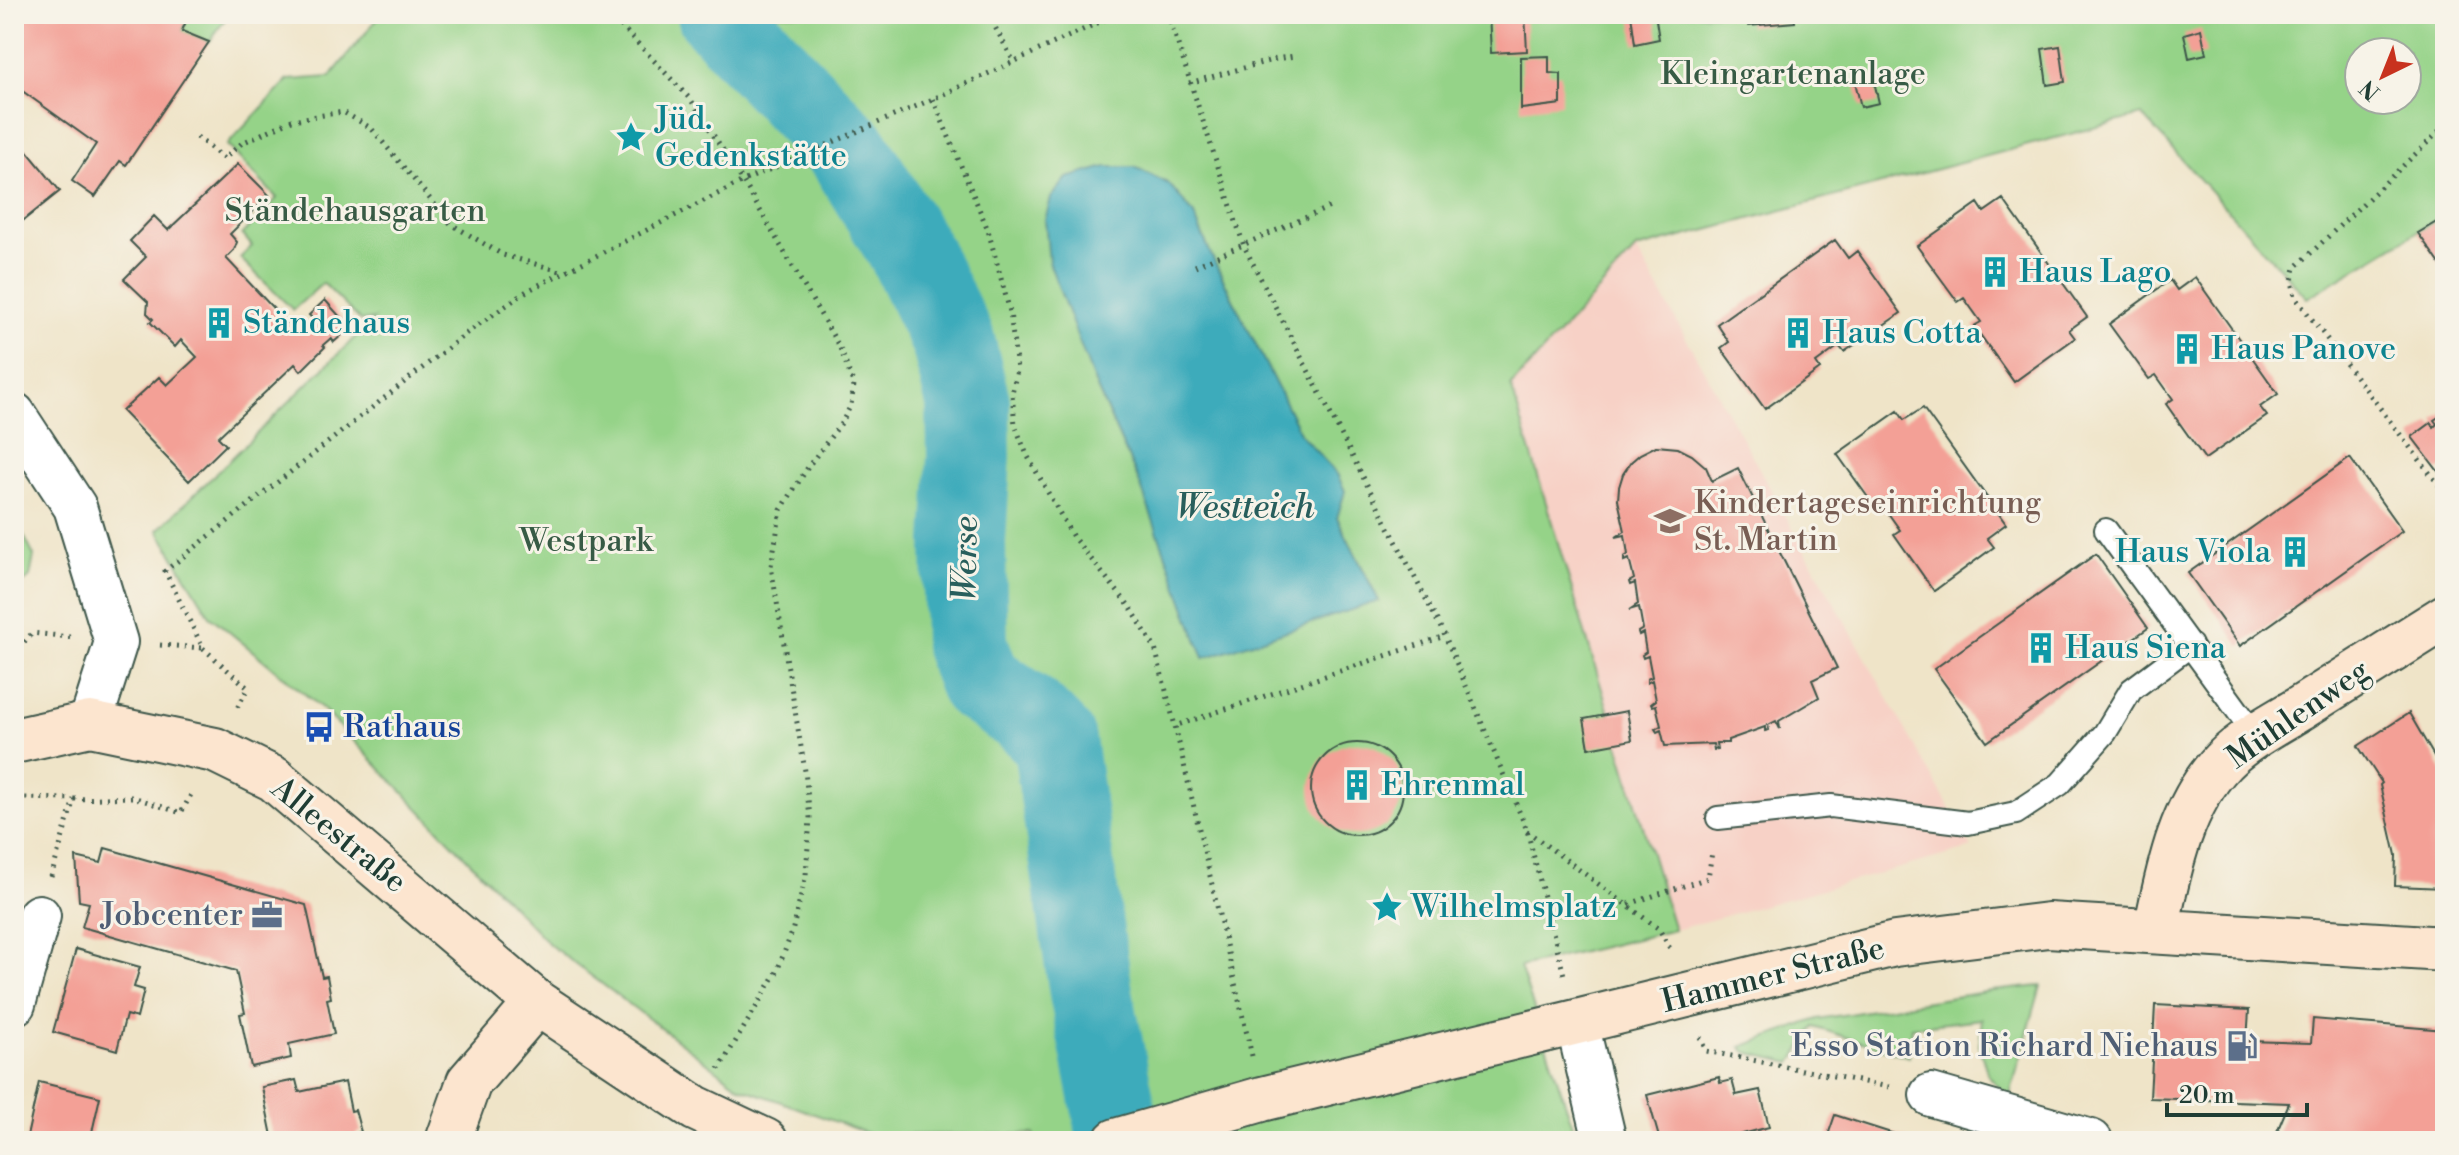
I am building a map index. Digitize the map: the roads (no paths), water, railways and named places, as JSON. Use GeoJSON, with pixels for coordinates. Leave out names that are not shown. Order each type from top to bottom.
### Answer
{"type":"FeatureCollection","features":[{"type":"Feature","properties":{"kind":"main road","name":"Mühlenweg"},"geometry":{"type":"LineString","coordinates":[[2156,930],[2166,879],[2179,836],[2197,798],[2223,761],[2256,736],[2445,617]]}},
{"type":"Feature","properties":{"kind":"main road","name":"Alleestraße"},"geometry":{"type":"LineString","coordinates":[[14,741],[90,724],[215,750],[274,779],[537,1003]]}},
{"type":"Feature","properties":{"kind":"main road","name":"Hammer Straße"},"geometry":{"type":"LineString","coordinates":[[1116,1141],[1262,1099],[1577,1023],[1681,978],[1895,944],[2048,925],[2445,949]]}},
{"type":"Feature","properties":{"kind":"main road"},"geometry":{"type":"LineString","coordinates":[[448,1141],[469,1082],[537,1003],[695,1108],[765,1141]]}},
{"type":"Feature","properties":{"kind":"street"},"geometry":{"type":"LineString","coordinates":[[14,414],[75,507],[116,642],[90,724]]}},
{"type":"Feature","properties":{"kind":"street"},"geometry":{"type":"LineString","coordinates":[[14,1004],[39,916]]}},
{"type":"Feature","properties":{"kind":"street"},"geometry":{"type":"LineString","coordinates":[[1577,1023],[1605,1141]]}},
{"type":"Feature","properties":{"kind":"street"},"geometry":{"type":"LineString","coordinates":[[1931,1095],[2091,1141]]}},
{"type":"Feature","properties":{"kind":"lane"},"geometry":{"type":"LineString","coordinates":[[2106,530],[2256,736]]}},
{"type":"Feature","properties":{"kind":"lane"},"geometry":{"type":"LineString","coordinates":[[1718,818],[1831,806],[1968,823],[2016,813],[2060,784],[2105,733],[2131,690],[2191,645]]}},
{"type":"Feature","properties":{"kind":"water","name":"Westteich"},"geometry":{"type":"Polygon","coordinates":[[[1106,167],[1135,167],[1169,184],[1193,213],[1301,435],[1337,474],[1345,491],[1337,518],[1379,601],[1204,658],[1138,479],[1096,386],[1049,262],[1045,220],[1051,198],[1067,178],[1106,167]]]}},
{"type":"Feature","properties":{"kind":"waterway","name":"Werse"},"geometry":{"type":"LineString","coordinates":[[719,14],[849,152],[909,250],[953,341],[968,402],[969,456],[964,542],[966,645],[980,682],[1029,716],[1054,741],[1091,993],[1120,1141]]}},
{"type":"Feature","properties":{"kind":"waterway"},"geometry":{"type":"LineString","coordinates":[[735,30],[751,14]]}},
{"type":"Feature","properties":{"kind":"place","name":"Jüd. Gedenkstätte"},"geometry":{"type":"Point","coordinates":[631,137]}},
{"type":"Feature","properties":{"kind":"place","name":"Haus Lago"},"geometry":{"type":"Point","coordinates":[1995,272]}},
{"type":"Feature","properties":{"kind":"place","name":"Ständehaus"},"geometry":{"type":"Point","coordinates":[219,323]}},
{"type":"Feature","properties":{"kind":"place","name":"Haus Cotta"},"geometry":{"type":"Point","coordinates":[1798,333]}},
{"type":"Feature","properties":{"kind":"place","name":"Haus Panove"},"geometry":{"type":"Point","coordinates":[2187,349]}},
{"type":"Feature","properties":{"kind":"place","name":"Kindertageseinrichtung St. Martin"},"geometry":{"type":"Point","coordinates":[1670,521]}},
{"type":"Feature","properties":{"kind":"place","name":"Haus Viola"},"geometry":{"type":"Point","coordinates":[2295,552]}},
{"type":"Feature","properties":{"kind":"place","name":"Haus Siena"},"geometry":{"type":"Point","coordinates":[2041,648]}},
{"type":"Feature","properties":{"kind":"place","name":"Rathaus"},"geometry":{"type":"Point","coordinates":[319,727]}},
{"type":"Feature","properties":{"kind":"place","name":"Ehrenmal"},"geometry":{"type":"Point","coordinates":[1357,785]}},
{"type":"Feature","properties":{"kind":"place","name":"Wilhelmsplatz"},"geometry":{"type":"Point","coordinates":[1387,907]}},
{"type":"Feature","properties":{"kind":"place","name":"Jobcenter"},"geometry":{"type":"Point","coordinates":[267,915]}},
{"type":"Feature","properties":{"kind":"place","name":"Esso Station Richard Niehaus"},"geometry":{"type":"Point","coordinates":[2242,1046]}},
{"type":"Feature","properties":{"kind":"park label","name":"Kleingartenanlage"},"geometry":{"type":"Point","coordinates":[1793,74]}},
{"type":"Feature","properties":{"kind":"park label","name":"Ständehausgarten"},"geometry":{"type":"Point","coordinates":[355,211]}},
{"type":"Feature","properties":{"kind":"park label","name":"Westpark"},"geometry":{"type":"Point","coordinates":[586,541]}}]}
